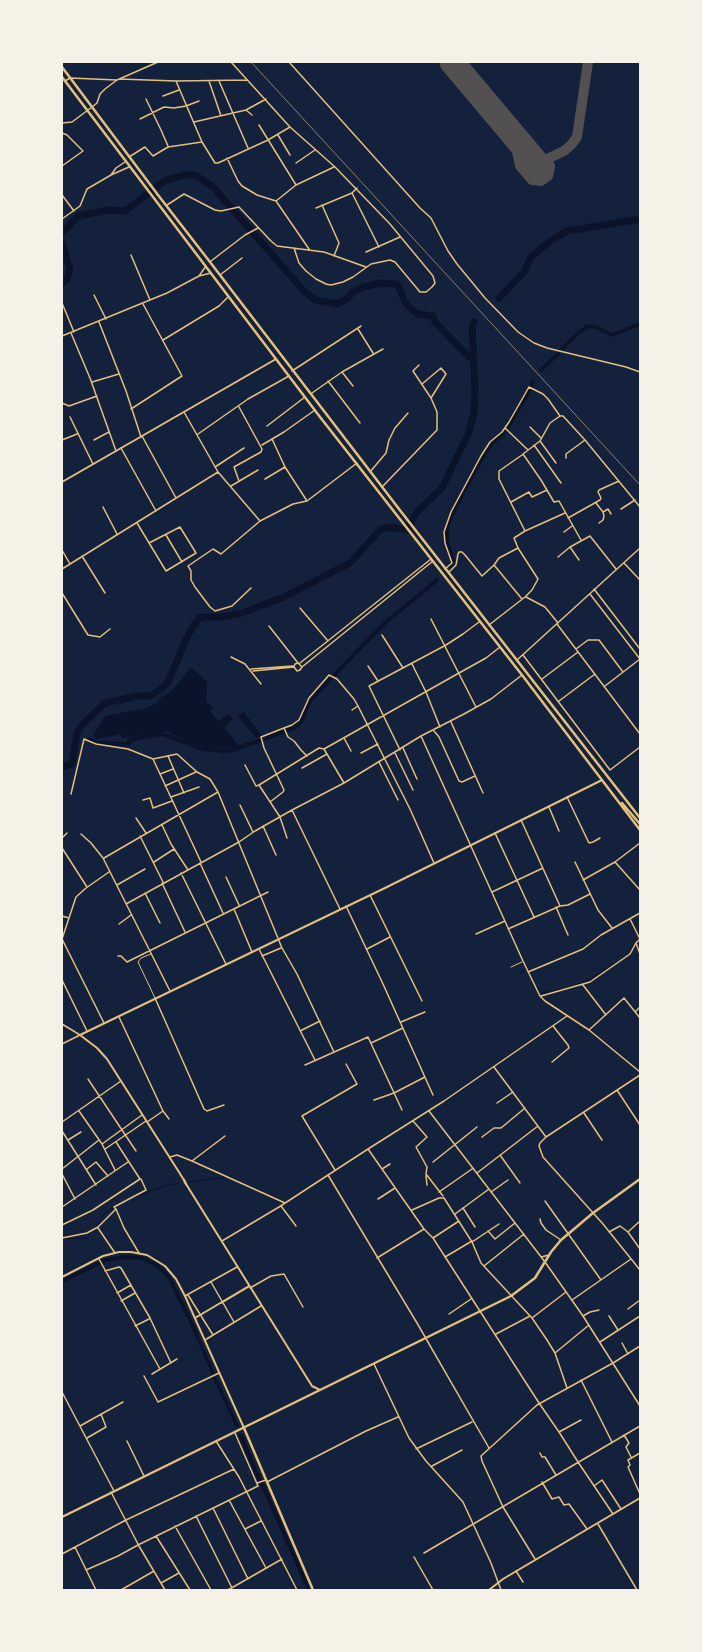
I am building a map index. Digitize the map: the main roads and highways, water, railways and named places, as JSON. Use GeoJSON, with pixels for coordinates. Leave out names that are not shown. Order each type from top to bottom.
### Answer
{"type":"FeatureCollection","features":[{"type":"Feature","properties":{"kind":"main road"},"geometry":{"type":"LineString","coordinates":[[62,67],[158,196],[401,513],[640,818]]}},
{"type":"Feature","properties":{"kind":"main road"},"geometry":{"type":"LineString","coordinates":[[62,77],[412,536],[522,675],[602,780],[640,824]]}},
{"type":"Feature","properties":{"kind":"main road"},"geometry":{"type":"LineString","coordinates":[[611,791],[640,830]]}},
{"type":"Feature","properties":{"kind":"main road"},"geometry":{"type":"LineString","coordinates":[[184,1180],[186,1184]]}},
{"type":"Feature","properties":{"kind":"main road"},"geometry":{"type":"LineString","coordinates":[[62,1516],[511,1296],[535,1278],[548,1255],[561,1240],[593,1213],[640,1180]]}},
{"type":"Feature","properties":{"kind":"main road"},"geometry":{"type":"LineString","coordinates":[[243,1427],[313,1590]]}},
{"type":"Feature","properties":{"kind":"water"},"geometry":{"type":"Polygon","coordinates":[[[191,667],[207,682],[206,701],[213,708],[210,711],[218,721],[229,714],[233,719],[224,727],[239,746],[232,748],[215,748],[197,746],[167,732],[122,738],[121,734],[96,739],[93,735],[105,716],[147,708],[158,702],[160,698],[172,691],[191,667]]]}},
{"type":"Feature","properties":{"kind":"water"},"geometry":{"type":"Polygon","coordinates":[[[244,712],[262,736],[256,738],[238,716],[244,712]]]}},
{"type":"Feature","properties":{"kind":"water"},"geometry":{"type":"Polygon","coordinates":[[[195,1328],[215,1374],[212,1375],[192,1329],[195,1328]]]}},
{"type":"Feature","properties":{"kind":"water"},"geometry":{"type":"Polygon","coordinates":[[[216,1377],[239,1426],[236,1428],[213,1378],[216,1377]]]}},
{"type":"Feature","properties":{"kind":"water"},"geometry":{"type":"Polygon","coordinates":[[[242,1433],[261,1480],[258,1481],[238,1435],[242,1433]]]}},
{"type":"Feature","properties":{"kind":"waterway"},"geometry":{"type":"LineString","coordinates":[[62,233],[78,216],[108,210],[125,211],[166,180],[186,175],[195,175],[213,187],[303,290],[315,300],[338,304],[348,298],[354,291],[364,287],[380,283],[396,284],[399,287],[405,302],[412,310],[418,314],[433,316],[435,322],[469,357],[473,358]]}},
{"type":"Feature","properties":{"kind":"waterway"},"geometry":{"type":"LineString","coordinates":[[499,298],[524,272],[531,257],[549,242],[567,231],[640,219]]}},
{"type":"Feature","properties":{"kind":"waterway"},"geometry":{"type":"LineString","coordinates":[[62,243],[70,270],[67,279],[62,283]]}},
{"type":"Feature","properties":{"kind":"waterway"},"geometry":{"type":"LineString","coordinates":[[62,767],[72,764],[77,733],[82,725],[105,703],[138,696],[150,696],[160,690],[168,682],[189,633],[200,617],[221,617],[242,613],[284,597],[350,563],[381,529],[390,527],[407,530],[416,513],[442,488],[469,432],[474,412],[475,392],[472,327],[474,322]]}},
{"type":"Feature","properties":{"kind":"waterway"},"geometry":{"type":"LineString","coordinates":[[561,350],[579,332],[588,326],[596,327],[612,335],[640,324]]}},
{"type":"Feature","properties":{"kind":"waterway"},"geometry":{"type":"LineString","coordinates":[[541,370],[558,354]]}},
{"type":"Feature","properties":{"kind":"waterway"},"geometry":{"type":"LineString","coordinates":[[451,567],[453,562],[447,540],[447,533],[448,525],[456,506],[485,453],[492,443],[505,432],[528,393],[533,381]]}},
{"type":"Feature","properties":{"kind":"waterway"},"geometry":{"type":"LineString","coordinates":[[89,739],[96,743],[129,744],[129,740],[162,734],[202,749],[226,751],[233,750],[294,728],[301,722],[310,701],[338,671],[385,623],[437,580]]}},
{"type":"Feature","properties":{"kind":"waterway"},"geometry":{"type":"LineString","coordinates":[[537,987],[540,992],[544,993],[569,987],[589,980],[614,963]]}},
{"type":"Feature","properties":{"kind":"waterway"},"geometry":{"type":"LineString","coordinates":[[520,973],[524,971]]}},
{"type":"Feature","properties":{"kind":"waterway"},"geometry":{"type":"LineString","coordinates":[[532,974],[534,980]]}},
{"type":"Feature","properties":{"kind":"waterway"},"geometry":{"type":"LineString","coordinates":[[190,1182],[225,1177]]}},
{"type":"Feature","properties":{"kind":"waterway"},"geometry":{"type":"LineString","coordinates":[[134,1197],[165,1186],[179,1183]]}},
{"type":"Feature","properties":{"kind":"waterway"},"geometry":{"type":"LineString","coordinates":[[94,1229],[105,1213],[117,1206]]}},
{"type":"Feature","properties":{"kind":"waterway"},"geometry":{"type":"LineString","coordinates":[[62,1239],[87,1238],[92,1231]]}},
{"type":"Feature","properties":{"kind":"waterway"},"geometry":{"type":"LineString","coordinates":[[62,1281],[106,1260],[125,1257],[142,1258],[158,1266],[169,1277],[196,1333]]}},
{"type":"Feature","properties":{"kind":"waterway"},"geometry":{"type":"LineString","coordinates":[[258,1475],[309,1590]]}},
{"type":"Feature","properties":{"kind":"railway"},"geometry":{"type":"LineString","coordinates":[[251,62],[640,485]]}}]}
